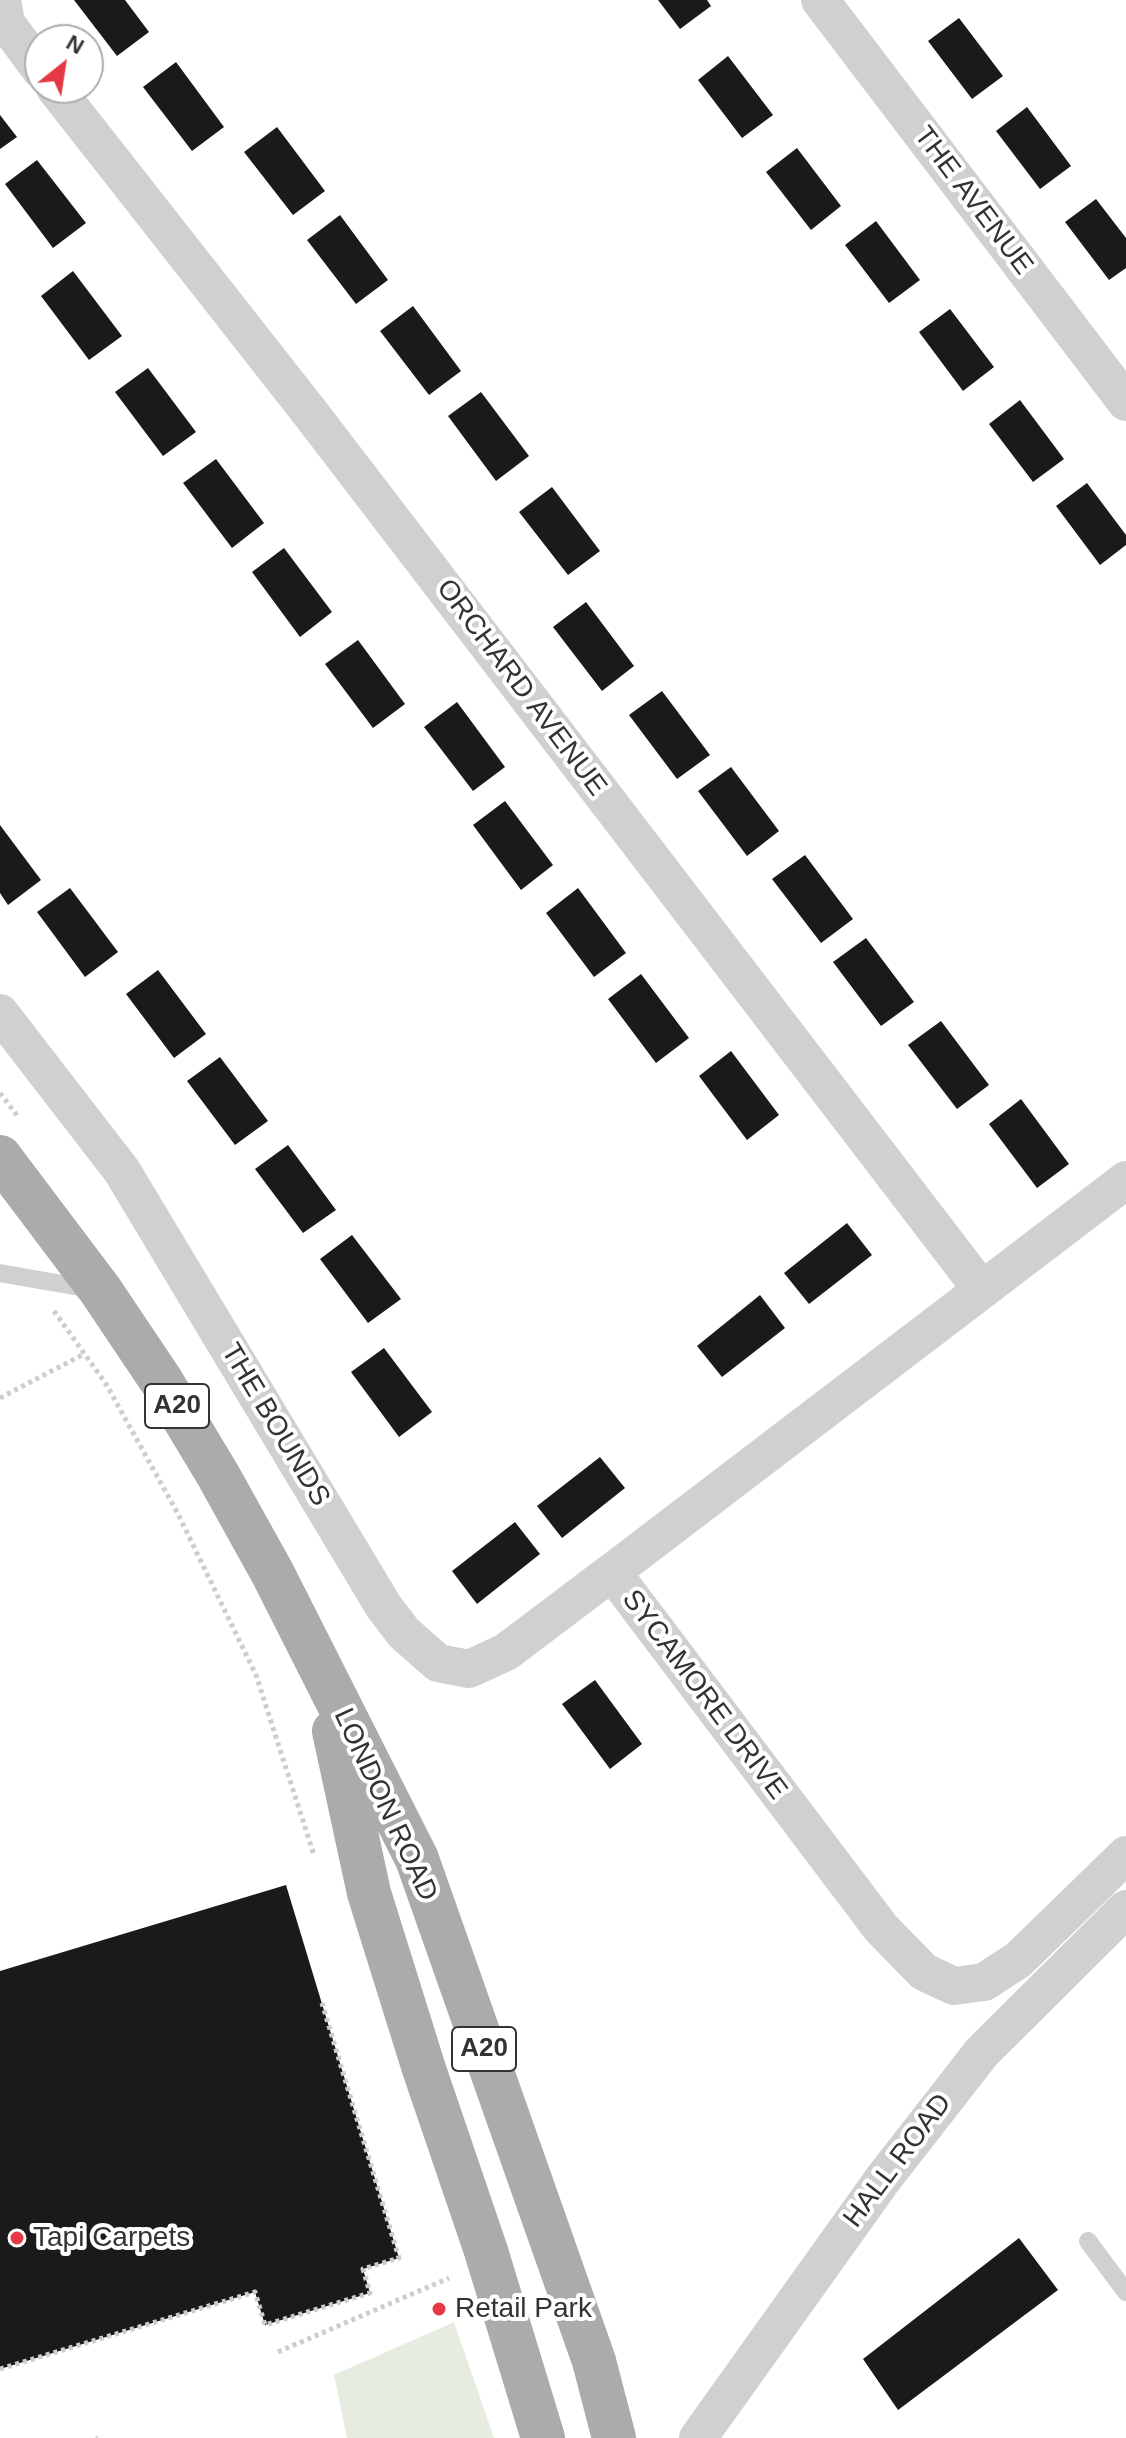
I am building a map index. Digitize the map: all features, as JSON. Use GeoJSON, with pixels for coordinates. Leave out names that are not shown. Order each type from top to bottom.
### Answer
{"type":"FeatureCollection","features":[{"type":"Feature","properties":{"kind":"main road","name":"LONDON ROAD"},"geometry":{"type":"LineString","coordinates":[[0,1157],[101,1291],[162,1382],[218,1475],[273,1574],[417,1859],[594,2361],[614,2438]]}},
{"type":"Feature","properties":{"kind":"main road","name":"LONDON ROAD"},"geometry":{"type":"LineString","coordinates":[[322,1674],[369,1893],[486,2251],[543,2438]]}},
{"type":"Feature","properties":{"kind":"street"},"geometry":{"type":"LineString","coordinates":[[2,0],[6,23],[24,47]]}},
{"type":"Feature","properties":{"kind":"street","name":"THE AVENUE"},"geometry":{"type":"LineString","coordinates":[[820,0],[1126,402]]}},
{"type":"Feature","properties":{"kind":"street","name":"ORCHARD AVENUE"},"geometry":{"type":"LineString","coordinates":[[68,104],[321,426],[982,1290]]}},
{"type":"Feature","properties":{"kind":"street","name":"THE BOUNDS"},"geometry":{"type":"LineString","coordinates":[[0,1013],[122,1171],[384,1607],[404,1633],[438,1663],[469,1669],[506,1652],[612,1572]]}},
{"type":"Feature","properties":{"kind":"street","name":"SYCAMORE DRIVE"},"geometry":{"type":"LineString","coordinates":[[1126,1180],[612,1572],[881,1928],[924,1972],[954,1986],[984,1982],[1018,1960],[1126,1855]]}},
{"type":"Feature","properties":{"kind":"street","name":"HALL ROAD"},"geometry":{"type":"LineString","coordinates":[[698,2438],[883,2179],[982,2052],[1126,1909]]}},
{"type":"Feature","properties":{"kind":"lane"},"geometry":{"type":"LineString","coordinates":[[0,1273],[101,1291]]}},
{"type":"Feature","properties":{"kind":"lane"},"geometry":{"type":"LineString","coordinates":[[1088,2241],[1126,2292]]}},
{"type":"Feature","properties":{"kind":"path"},"geometry":{"type":"LineString","coordinates":[[32,1280],[106,1384],[178,1514],[256,1675],[314,1856]]}},
{"type":"Feature","properties":{"kind":"path"},"geometry":{"type":"LineString","coordinates":[[0,1398],[84,1354]]}},
{"type":"Feature","properties":{"kind":"path"},"geometry":{"type":"LineString","coordinates":[[0,2369],[255,2292],[265,2325],[370,2293],[363,2269],[399,2258],[322,2003]]}},
{"type":"Feature","properties":{"kind":"path"},"geometry":{"type":"LineString","coordinates":[[278,2352],[449,2278]]}},
{"type":"Feature","properties":{"kind":"shaded area"},"geometry":{"type":"Polygon","coordinates":[[[454,2322],[494,2438],[347,2438],[334,2375],[454,2322]]]}},
{"type":"Feature","properties":{"kind":"building"},"geometry":{"type":"Polygon","coordinates":[[[74,0],[125,0],[149,32],[117,56],[104,39],[104,24],[92,24],[74,0]]]}},
{"type":"Feature","properties":{"kind":"building"},"geometry":{"type":"Polygon","coordinates":[[[658,0],[707,0],[711,6],[680,29],[658,0]]]}},
{"type":"Feature","properties":{"kind":"building"},"geometry":{"type":"Polygon","coordinates":[[[959,18],[1003,76],[972,99],[928,41],[959,18]]]}},
{"type":"Feature","properties":{"kind":"building"},"geometry":{"type":"Polygon","coordinates":[[[728,56],[773,115],[742,138],[698,80],[728,56]]]}},
{"type":"Feature","properties":{"kind":"building"},"geometry":{"type":"Polygon","coordinates":[[[176,62],[224,127],[192,151],[143,87],[176,62]]]}},
{"type":"Feature","properties":{"kind":"building"},"geometry":{"type":"Polygon","coordinates":[[[1027,107],[1071,166],[1040,189],[996,131],[1027,107]]]}},
{"type":"Feature","properties":{"kind":"building"},"geometry":{"type":"Polygon","coordinates":[[[0,115],[17,137],[0,149],[0,115]]]}},
{"type":"Feature","properties":{"kind":"building"},"geometry":{"type":"Polygon","coordinates":[[[277,127],[325,191],[293,215],[244,152],[277,127]]]}},
{"type":"Feature","properties":{"kind":"building"},"geometry":{"type":"Polygon","coordinates":[[[797,148],[841,206],[811,230],[766,172],[797,148]]]}},
{"type":"Feature","properties":{"kind":"building"},"geometry":{"type":"Polygon","coordinates":[[[37,160],[86,223],[53,248],[5,184],[37,160]]]}},
{"type":"Feature","properties":{"kind":"building"},"geometry":{"type":"Polygon","coordinates":[[[1096,199],[1126,238],[1126,268],[1109,280],[1065,222],[1096,199]]]}},
{"type":"Feature","properties":{"kind":"building"},"geometry":{"type":"Polygon","coordinates":[[[340,215],[388,280],[356,304],[307,240],[340,215]]]}},
{"type":"Feature","properties":{"kind":"building"},"geometry":{"type":"Polygon","coordinates":[[[876,221],[920,280],[889,303],[845,245],[876,221]]]}},
{"type":"Feature","properties":{"kind":"building"},"geometry":{"type":"Polygon","coordinates":[[[73,271],[122,336],[89,360],[41,296],[73,271]]]}},
{"type":"Feature","properties":{"kind":"building"},"geometry":{"type":"Polygon","coordinates":[[[413,306],[461,371],[429,395],[380,331],[413,306]]]}},
{"type":"Feature","properties":{"kind":"building"},"geometry":{"type":"Polygon","coordinates":[[[950,309],[994,367],[963,391],[919,332],[950,309]]]}},
{"type":"Feature","properties":{"kind":"building"},"geometry":{"type":"Polygon","coordinates":[[[148,368],[196,432],[163,456],[115,392],[148,368]]]}},
{"type":"Feature","properties":{"kind":"building"},"geometry":{"type":"Polygon","coordinates":[[[481,392],[529,456],[496,481],[448,416],[481,392]]]}},
{"type":"Feature","properties":{"kind":"building"},"geometry":{"type":"Polygon","coordinates":[[[1020,400],[1064,459],[1033,482],[989,424],[1020,400]]]}},
{"type":"Feature","properties":{"kind":"building"},"geometry":{"type":"Polygon","coordinates":[[[216,459],[264,523],[232,548],[183,483],[216,459]]]}},
{"type":"Feature","properties":{"kind":"building"},"geometry":{"type":"Polygon","coordinates":[[[1087,483],[1126,535],[1126,545],[1100,565],[1056,506],[1087,483]]]}},
{"type":"Feature","properties":{"kind":"building"},"geometry":{"type":"Polygon","coordinates":[[[552,487],[600,551],[568,575],[519,512],[552,487]]]}},
{"type":"Feature","properties":{"kind":"building"},"geometry":{"type":"Polygon","coordinates":[[[284,548],[332,612],[300,637],[252,572],[284,548]]]}},
{"type":"Feature","properties":{"kind":"building"},"geometry":{"type":"Polygon","coordinates":[[[586,602],[634,666],[602,691],[553,627],[586,602]]]}},
{"type":"Feature","properties":{"kind":"building"},"geometry":{"type":"Polygon","coordinates":[[[358,640],[405,704],[373,728],[325,664],[358,640]]]}},
{"type":"Feature","properties":{"kind":"building"},"geometry":{"type":"Polygon","coordinates":[[[662,691],[710,755],[677,779],[629,715],[662,691]]]}},
{"type":"Feature","properties":{"kind":"building"},"geometry":{"type":"Polygon","coordinates":[[[457,702],[505,767],[473,791],[424,727],[457,702]]]}},
{"type":"Feature","properties":{"kind":"building"},"geometry":{"type":"Polygon","coordinates":[[[731,767],[779,831],[747,856],[698,791],[731,767]]]}},
{"type":"Feature","properties":{"kind":"building"},"geometry":{"type":"Polygon","coordinates":[[[505,801],[553,865],[521,890],[473,825],[505,801]]]}},
{"type":"Feature","properties":{"kind":"building"},"geometry":{"type":"Polygon","coordinates":[[[0,825],[41,880],[8,905],[0,893],[0,825]]]}},
{"type":"Feature","properties":{"kind":"building"},"geometry":{"type":"Polygon","coordinates":[[[805,855],[853,919],[821,943],[772,879],[805,855]]]}},
{"type":"Feature","properties":{"kind":"building"},"geometry":{"type":"Polygon","coordinates":[[[70,888],[118,952],[85,977],[37,912],[70,888]]]}},
{"type":"Feature","properties":{"kind":"building"},"geometry":{"type":"Polygon","coordinates":[[[578,888],[626,953],[594,977],[546,913],[578,888]]]}},
{"type":"Feature","properties":{"kind":"building"},"geometry":{"type":"Polygon","coordinates":[[[866,938],[914,1002],[881,1026],[833,962],[866,938]]]}},
{"type":"Feature","properties":{"kind":"building"},"geometry":{"type":"Polygon","coordinates":[[[158,970],[206,1034],[174,1058],[126,994],[158,970]]]}},
{"type":"Feature","properties":{"kind":"building"},"geometry":{"type":"Polygon","coordinates":[[[641,974],[689,1038],[656,1063],[608,999],[641,974]]]}},
{"type":"Feature","properties":{"kind":"building"},"geometry":{"type":"Polygon","coordinates":[[[941,1021],[989,1085],[957,1109],[908,1045],[941,1021]]]}},
{"type":"Feature","properties":{"kind":"building"},"geometry":{"type":"Polygon","coordinates":[[[731,1051],[779,1115],[747,1140],[699,1076],[731,1051]]]}},
{"type":"Feature","properties":{"kind":"building"},"geometry":{"type":"Polygon","coordinates":[[[220,1057],[268,1121],[235,1145],[187,1081],[220,1057]]]}},
{"type":"Feature","properties":{"kind":"building"},"geometry":{"type":"Polygon","coordinates":[[[1021,1099],[1069,1164],[1037,1188],[989,1124],[1021,1099]]]}},
{"type":"Feature","properties":{"kind":"building"},"geometry":{"type":"Polygon","coordinates":[[[288,1145],[336,1210],[303,1233],[255,1169],[288,1145]]]}},
{"type":"Feature","properties":{"kind":"building"},"geometry":{"type":"Polygon","coordinates":[[[847,1223],[872,1255],[809,1304],[784,1273],[847,1223]]]}},
{"type":"Feature","properties":{"kind":"building"},"geometry":{"type":"Polygon","coordinates":[[[352,1235],[401,1299],[368,1323],[320,1259],[352,1235]]]}},
{"type":"Feature","properties":{"kind":"building"},"geometry":{"type":"Polygon","coordinates":[[[760,1295],[785,1328],[722,1377],[697,1346],[760,1295]]]}},
{"type":"Feature","properties":{"kind":"building"},"geometry":{"type":"Polygon","coordinates":[[[384,1348],[432,1412],[399,1437],[351,1372],[384,1348]]]}},
{"type":"Feature","properties":{"kind":"building"},"geometry":{"type":"Polygon","coordinates":[[[600,1457],[625,1488],[562,1538],[537,1506],[600,1457]]]}},
{"type":"Feature","properties":{"kind":"building"},"geometry":{"type":"Polygon","coordinates":[[[515,1522],[540,1554],[477,1604],[452,1571],[515,1522]]]}},
{"type":"Feature","properties":{"kind":"building"},"geometry":{"type":"Polygon","coordinates":[[[595,1680],[642,1744],[610,1769],[562,1704],[595,1680]]]}},
{"type":"Feature","properties":{"kind":"building"},"geometry":{"type":"Polygon","coordinates":[[[286,1885],[399,2258],[363,2269],[370,2293],[265,2325],[255,2292],[0,2369],[0,1971],[286,1885]]]}},
{"type":"Feature","properties":{"kind":"building"},"geometry":{"type":"Polygon","coordinates":[[[1019,2238],[1058,2290],[898,2410],[863,2359],[1019,2238]]]}},
{"type":"Feature","properties":{"kind":"place","name":"Tapi Carpets"},"geometry":{"type":"Point","coordinates":[17,2238]}},
{"type":"Feature","properties":{"kind":"place","name":"Retail Park"},"geometry":{"type":"Point","coordinates":[439,2309]}}]}
